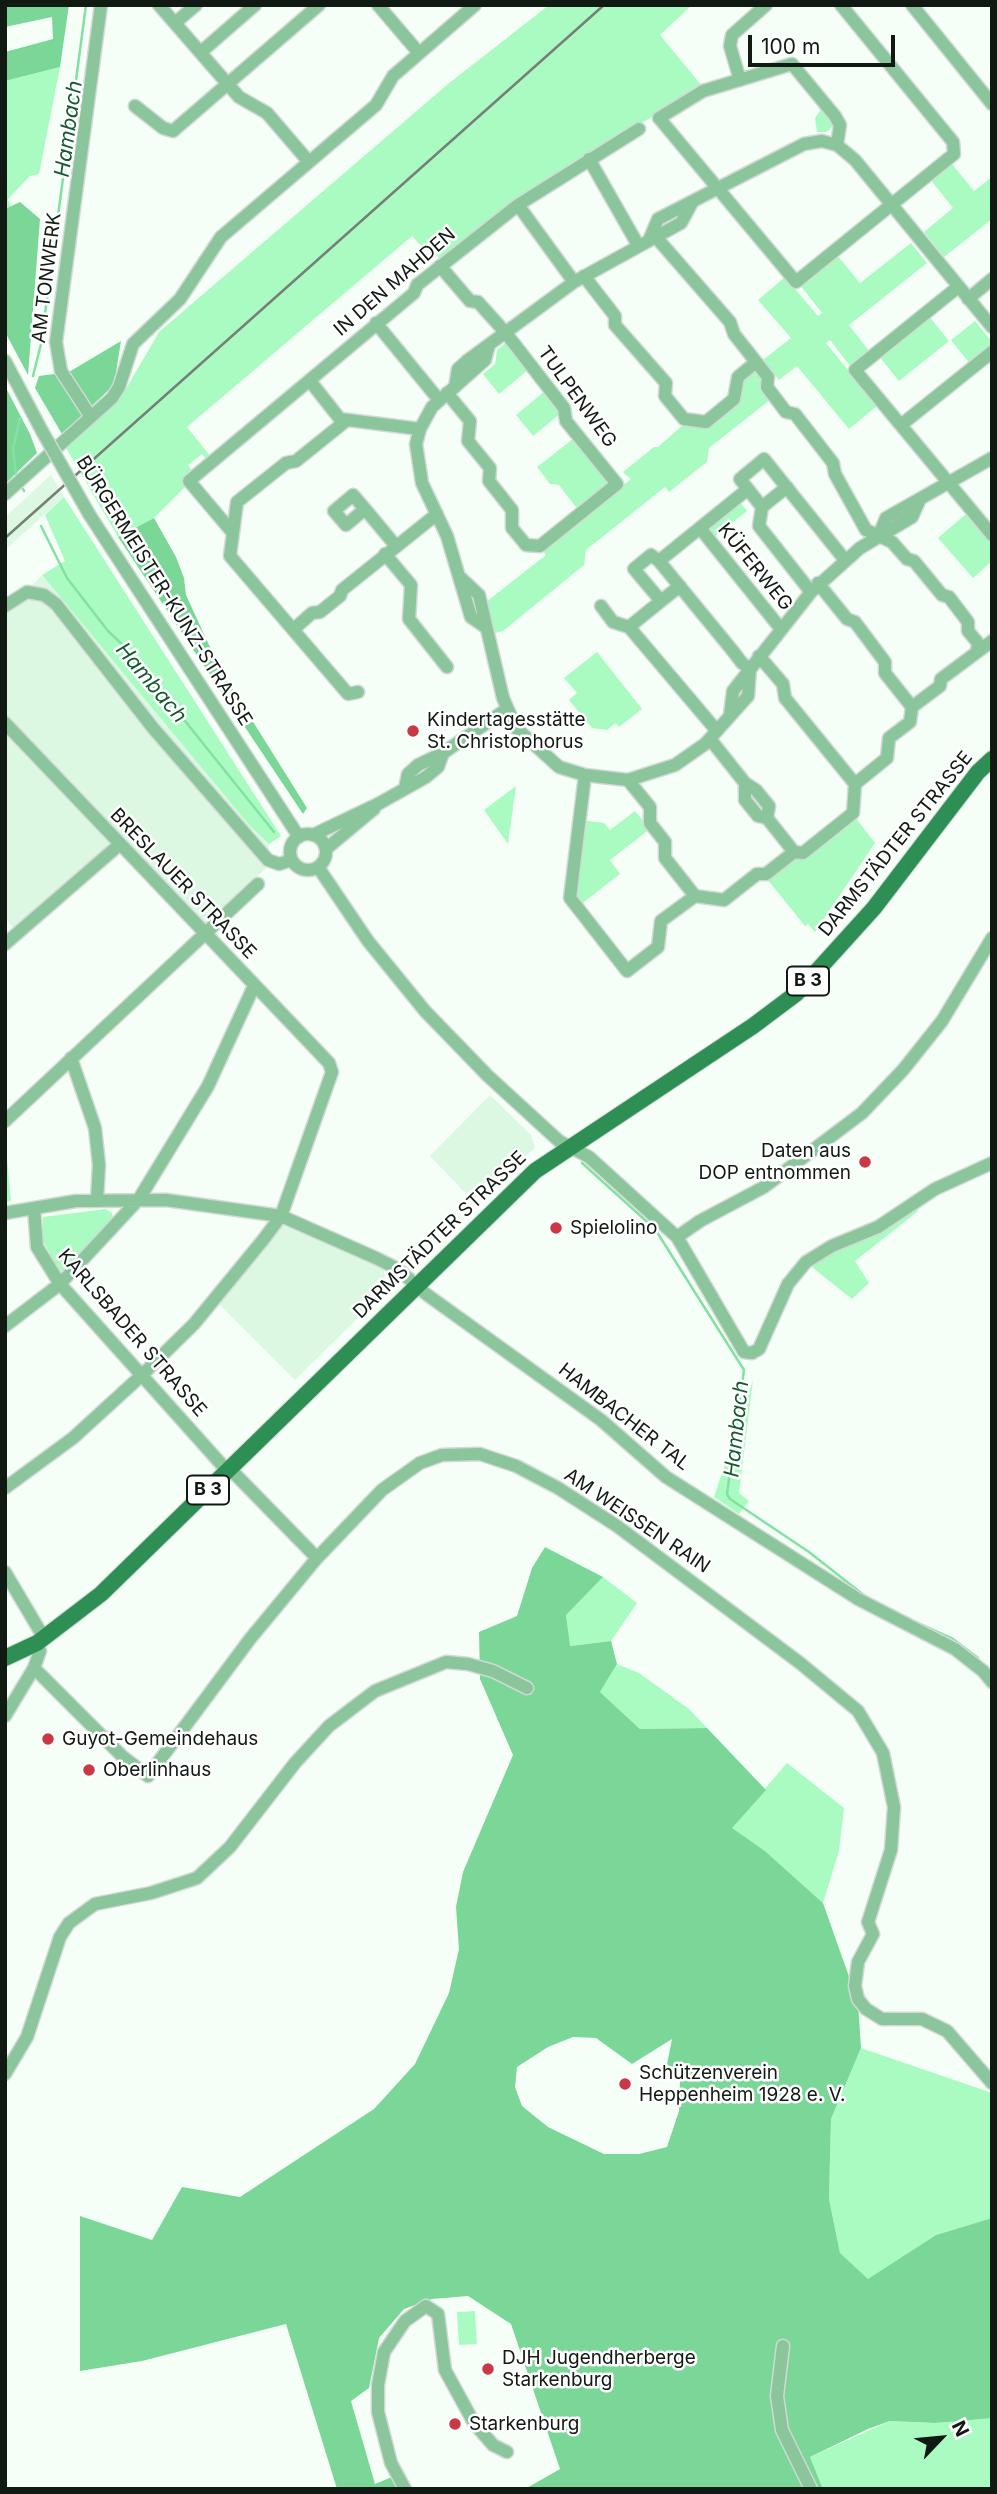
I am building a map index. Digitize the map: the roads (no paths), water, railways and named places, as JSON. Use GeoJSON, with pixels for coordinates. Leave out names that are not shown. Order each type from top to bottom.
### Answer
{"type":"FeatureCollection","features":[{"type":"Feature","properties":{"kind":"main road","name":"DARMSTÄDTER STRASSE"},"geometry":{"type":"LineString","coordinates":[[5,1658],[41,1641],[101,1594],[512,1192],[569,1147],[738,1036],[797,993],[874,908],[978,772],[992,759]]}},
{"type":"Feature","properties":{"kind":"street","name":"AM TONWERK"},"geometry":{"type":"LineString","coordinates":[[91,417],[61,371],[56,342],[101,5]]}},
{"type":"Feature","properties":{"kind":"street"},"geometry":{"type":"LineString","coordinates":[[159,5],[239,97],[267,113],[309,162]]}},
{"type":"Feature","properties":{"kind":"street"},"geometry":{"type":"LineString","coordinates":[[175,23],[196,5]]}},
{"type":"Feature","properties":{"kind":"street"},"geometry":{"type":"LineString","coordinates":[[201,52],[255,5]]}},
{"type":"Feature","properties":{"kind":"street"},"geometry":{"type":"LineString","coordinates":[[135,106],[163,128],[173,131],[318,5]]}},
{"type":"Feature","properties":{"kind":"street"},"geometry":{"type":"LineString","coordinates":[[378,5],[418,53]]}},
{"type":"Feature","properties":{"kind":"street"},"geometry":{"type":"LineString","coordinates":[[5,494],[117,392],[133,344],[180,299],[221,237],[376,105],[393,76],[475,5]]}},
{"type":"Feature","properties":{"kind":"street"},"geometry":{"type":"LineString","coordinates":[[740,80],[730,46],[732,35],[766,5]]}},
{"type":"Feature","properties":{"kind":"street"},"geometry":{"type":"LineString","coordinates":[[837,145],[840,129],[835,116],[792,64],[703,91],[659,118],[796,282],[954,154],[953,142],[841,5]]}},
{"type":"Feature","properties":{"kind":"street"},"geometry":{"type":"LineString","coordinates":[[912,5],[992,104]]}},
{"type":"Feature","properties":{"kind":"street","name":"IN DEN MAHDEN"},"geometry":{"type":"LineString","coordinates":[[215,513],[189,481],[310,381],[440,266],[518,205],[639,129]]}},
{"type":"Feature","properties":{"kind":"street"},"geometry":{"type":"LineString","coordinates":[[992,327],[855,160],[837,145],[822,141],[804,144],[693,201],[681,223],[579,279],[505,332],[489,345],[485,360],[447,393],[420,429],[416,444],[418,468],[461,578],[479,595],[484,626],[507,709],[523,735],[559,767],[585,775],[628,780],[675,765],[713,735],[730,715],[733,691],[815,587],[845,560],[912,517],[920,499],[992,458]]}},
{"type":"Feature","properties":{"kind":"street"},"geometry":{"type":"LineString","coordinates":[[589,159],[638,245]]}},
{"type":"Feature","properties":{"kind":"street"},"geometry":{"type":"LineString","coordinates":[[518,205],[579,279],[615,316],[615,325],[666,383],[665,396],[684,419],[706,422],[734,399],[738,377],[756,362]]}},
{"type":"Feature","properties":{"kind":"street"},"geometry":{"type":"LineString","coordinates":[[652,237],[730,322],[734,334],[768,377],[767,387],[786,412],[795,414],[833,463],[835,474],[866,530],[892,542],[907,559],[914,561],[942,595],[949,597],[968,622],[968,631],[978,643],[978,652]]}},
{"type":"Feature","properties":{"kind":"street"},"geometry":{"type":"LineString","coordinates":[[440,266],[470,301],[478,302],[505,332]]}},
{"type":"Feature","properties":{"kind":"street"},"geometry":{"type":"LineString","coordinates":[[968,299],[992,279]]}},
{"type":"Feature","properties":{"kind":"street"},"geometry":{"type":"LineString","coordinates":[[958,287],[855,370],[992,535]]}},
{"type":"Feature","properties":{"kind":"street"},"geometry":{"type":"LineString","coordinates":[[376,323],[447,393]]}},
{"type":"Feature","properties":{"kind":"street","name":"TULPENWEG"},"geometry":{"type":"LineString","coordinates":[[447,393],[470,421],[468,441],[490,468],[489,481],[512,510],[512,528],[526,545],[540,546],[617,484],[566,421],[564,408],[505,332]]}},
{"type":"Feature","properties":{"kind":"street"},"geometry":{"type":"LineString","coordinates":[[901,425],[992,352]]}},
{"type":"Feature","properties":{"kind":"street","name":"BÜRGERMEISTER-KUNZ-STRASSE"},"geometry":{"type":"LineString","coordinates":[[5,361],[89,514],[299,837]]}},
{"type":"Feature","properties":{"kind":"street"},"geometry":{"type":"LineString","coordinates":[[310,381],[340,419],[420,429]]}},
{"type":"Feature","properties":{"kind":"street"},"geometry":{"type":"LineString","coordinates":[[233,533],[215,513],[237,502],[286,463],[296,461],[346,420]]}},
{"type":"Feature","properties":{"kind":"street"},"geometry":{"type":"LineString","coordinates":[[845,560],[764,459],[740,479],[762,507],[760,526],[815,587],[847,619],[855,622],[885,662],[885,673],[912,707]]}},
{"type":"Feature","properties":{"kind":"street"},"geometry":{"type":"LineString","coordinates":[[762,507],[787,487]]}},
{"type":"Feature","properties":{"kind":"street"},"geometry":{"type":"LineString","coordinates":[[659,561],[748,489]]}},
{"type":"Feature","properties":{"kind":"street"},"geometry":{"type":"LineString","coordinates":[[237,502],[230,556],[290,630],[312,613],[320,612],[340,596],[342,590],[437,514]]}},
{"type":"Feature","properties":{"kind":"street"},"geometry":{"type":"LineString","coordinates":[[365,509],[411,585],[408,619],[447,667]]}},
{"type":"Feature","properties":{"kind":"street","name":"KÜFERWEG"},"geometry":{"type":"LineString","coordinates":[[700,528],[781,629]]}},
{"type":"Feature","properties":{"kind":"street"},"geometry":{"type":"LineString","coordinates":[[661,601],[634,569],[651,555],[659,561],[742,663],[750,668]]}},
{"type":"Feature","properties":{"kind":"street"},"geometry":{"type":"LineString","coordinates":[[629,627],[680,586]]}},
{"type":"Feature","properties":{"kind":"street"},"geometry":{"type":"LineString","coordinates":[[5,606],[17,596],[35,592],[56,604],[153,728],[268,860],[279,864],[292,860]]}},
{"type":"Feature","properties":{"kind":"street"},"geometry":{"type":"LineString","coordinates":[[601,606],[613,622],[629,627],[713,735],[745,783],[769,806],[767,818],[794,852]]}},
{"type":"Feature","properties":{"kind":"street"},"geometry":{"type":"LineString","coordinates":[[295,628],[348,694],[358,692]]}},
{"type":"Feature","properties":{"kind":"street"},"geometry":{"type":"LineString","coordinates":[[855,784],[887,758],[889,738],[910,722],[912,707],[940,686],[941,679],[992,640]]}},
{"type":"Feature","properties":{"kind":"street"},"geometry":{"type":"LineString","coordinates":[[628,780],[650,807],[650,823],[665,842],[665,858],[695,896],[724,900],[757,874],[766,874],[794,852],[803,853],[853,813],[855,784],[785,698],[782,684],[759,656]]}},
{"type":"Feature","properties":{"kind":"street"},"geometry":{"type":"LineString","coordinates":[[313,835],[322,840],[326,849],[325,859],[318,867],[306,870],[292,860],[290,849],[299,837],[313,835],[405,788],[412,770],[443,753],[507,709]]}},
{"type":"Feature","properties":{"kind":"street","name":"BRESLAUER STRASSE"},"geometry":{"type":"LineString","coordinates":[[5,723],[329,1063],[332,1072],[281,1216]]}},
{"type":"Feature","properties":{"kind":"street"},"geometry":{"type":"LineString","coordinates":[[585,775],[570,898],[627,971],[658,947],[661,921],[695,896]]}},
{"type":"Feature","properties":{"kind":"street"},"geometry":{"type":"LineString","coordinates":[[326,849],[378,804]]}},
{"type":"Feature","properties":{"kind":"street"},"geometry":{"type":"LineString","coordinates":[[5,944],[119,845]]}},
{"type":"Feature","properties":{"kind":"street"},"geometry":{"type":"LineString","coordinates":[[318,867],[368,941],[425,1012],[488,1076],[569,1147],[589,1157],[677,1237],[740,1346],[752,1353],[759,1349],[788,1284],[806,1262],[832,1246],[878,1227],[935,1189],[992,1163]]}},
{"type":"Feature","properties":{"kind":"street"},"geometry":{"type":"LineString","coordinates":[[5,1121],[258,884]]}},
{"type":"Feature","properties":{"kind":"street"},"geometry":{"type":"LineString","coordinates":[[677,1237],[700,1221],[764,1187],[862,1112],[903,1070],[942,1021],[992,937]]}},
{"type":"Feature","properties":{"kind":"street"},"geometry":{"type":"LineString","coordinates":[[5,1326],[60,1284],[139,1199],[208,1086],[254,986]]}},
{"type":"Feature","properties":{"kind":"street"},"geometry":{"type":"LineString","coordinates":[[71,1058],[95,1128],[99,1165],[97,1201]]}},
{"type":"Feature","properties":{"kind":"street","name":"HAMBACHER TAL"},"geometry":{"type":"LineString","coordinates":[[5,1213],[97,1201],[166,1200],[281,1216],[376,1258],[398,1269],[601,1420],[666,1477],[858,1599],[955,1649],[992,1682]]}},
{"type":"Feature","properties":{"kind":"street","name":"KARLSBADER STRASSE"},"geometry":{"type":"LineString","coordinates":[[34,1208],[37,1247],[60,1284],[228,1470],[317,1558]]}},
{"type":"Feature","properties":{"kind":"street"},"geometry":{"type":"LineString","coordinates":[[5,1488],[73,1438],[142,1376],[217,1298],[281,1216]]}},
{"type":"Feature","properties":{"kind":"street","name":"AM WEISSEN RAIN"},"geometry":{"type":"LineString","coordinates":[[34,1668],[123,1757],[148,1776],[250,1639],[317,1558],[382,1490],[409,1470],[442,1455],[472,1453],[501,1460],[558,1488],[714,1597],[844,1698],[864,1721],[883,1753],[894,1807],[891,1850],[868,1922],[873,1934],[858,1962],[855,1986],[858,1999],[866,2009],[881,2019],[922,2019],[947,2031],[992,2083]]}},
{"type":"Feature","properties":{"kind":"street"},"geometry":{"type":"LineString","coordinates":[[5,1572],[41,1641],[34,1668],[5,1716]]}},
{"type":"Feature","properties":{"kind":"street"},"geometry":{"type":"LineString","coordinates":[[5,2074],[27,2037],[60,1937],[69,1923],[95,1904],[151,1893],[197,1878],[230,1847],[295,1763],[329,1726],[375,1691],[446,1662],[468,1664],[493,1671],[527,1688]]}},
{"type":"Feature","properties":{"kind":"street"},"geometry":{"type":"LineString","coordinates":[[405,2489],[391,2463],[377,2412],[378,2385],[384,2352],[405,2321],[426,2306],[438,2314],[445,2370],[474,2423],[494,2445],[507,2452]]}},
{"type":"Feature","properties":{"kind":"street"},"geometry":{"type":"LineString","coordinates":[[783,2346],[777,2396],[782,2430],[811,2489]]}},
{"type":"Feature","properties":{"kind":"waterway","name":"Hambach"},"geometry":{"type":"LineString","coordinates":[[33,376],[41,344],[86,5]]}},
{"type":"Feature","properties":{"kind":"waterway","name":"Hambach"},"geometry":{"type":"LineString","coordinates":[[16,475],[13,449],[20,418]]}},
{"type":"Feature","properties":{"kind":"waterway","name":"Hambach"},"geometry":{"type":"LineString","coordinates":[[41,526],[67,578],[108,631],[127,649],[143,678],[165,696],[274,832]]}},
{"type":"Feature","properties":{"kind":"waterway","name":"Hambach"},"geometry":{"type":"LineString","coordinates":[[582,1163],[655,1229],[744,1370],[727,1494],[730,1499],[809,1552],[865,1596]]}},
{"type":"Feature","properties":{"kind":"waterway","name":"Hambach"},"geometry":{"type":"LineString","coordinates":[[911,1620],[953,1639],[978,1658]]}},
{"type":"Feature","properties":{"kind":"railway"},"geometry":{"type":"LineString","coordinates":[[5,538],[604,5]]}},
{"type":"Feature","properties":{"kind":"place","name":"Kindertagesstätte St. Christophorus"},"geometry":{"type":"Point","coordinates":[413,731]}},
{"type":"Feature","properties":{"kind":"place","name":"Daten aus DOP entnommen"},"geometry":{"type":"Point","coordinates":[865,1162]}},
{"type":"Feature","properties":{"kind":"place","name":"Spielolino"},"geometry":{"type":"Point","coordinates":[556,1228]}},
{"type":"Feature","properties":{"kind":"place","name":"Guyot-Gemeindehaus"},"geometry":{"type":"Point","coordinates":[48,1739]}},
{"type":"Feature","properties":{"kind":"place","name":"Oberlinhaus"},"geometry":{"type":"Point","coordinates":[89,1770]}},
{"type":"Feature","properties":{"kind":"place","name":"Schützenverein Heppenheim 1928 e. V."},"geometry":{"type":"Point","coordinates":[625,2084]}},
{"type":"Feature","properties":{"kind":"place","name":"DJH Jugendherberge Starkenburg"},"geometry":{"type":"Point","coordinates":[488,2369]}},
{"type":"Feature","properties":{"kind":"place","name":"Starkenburg"},"geometry":{"type":"Point","coordinates":[455,2424]}}]}
